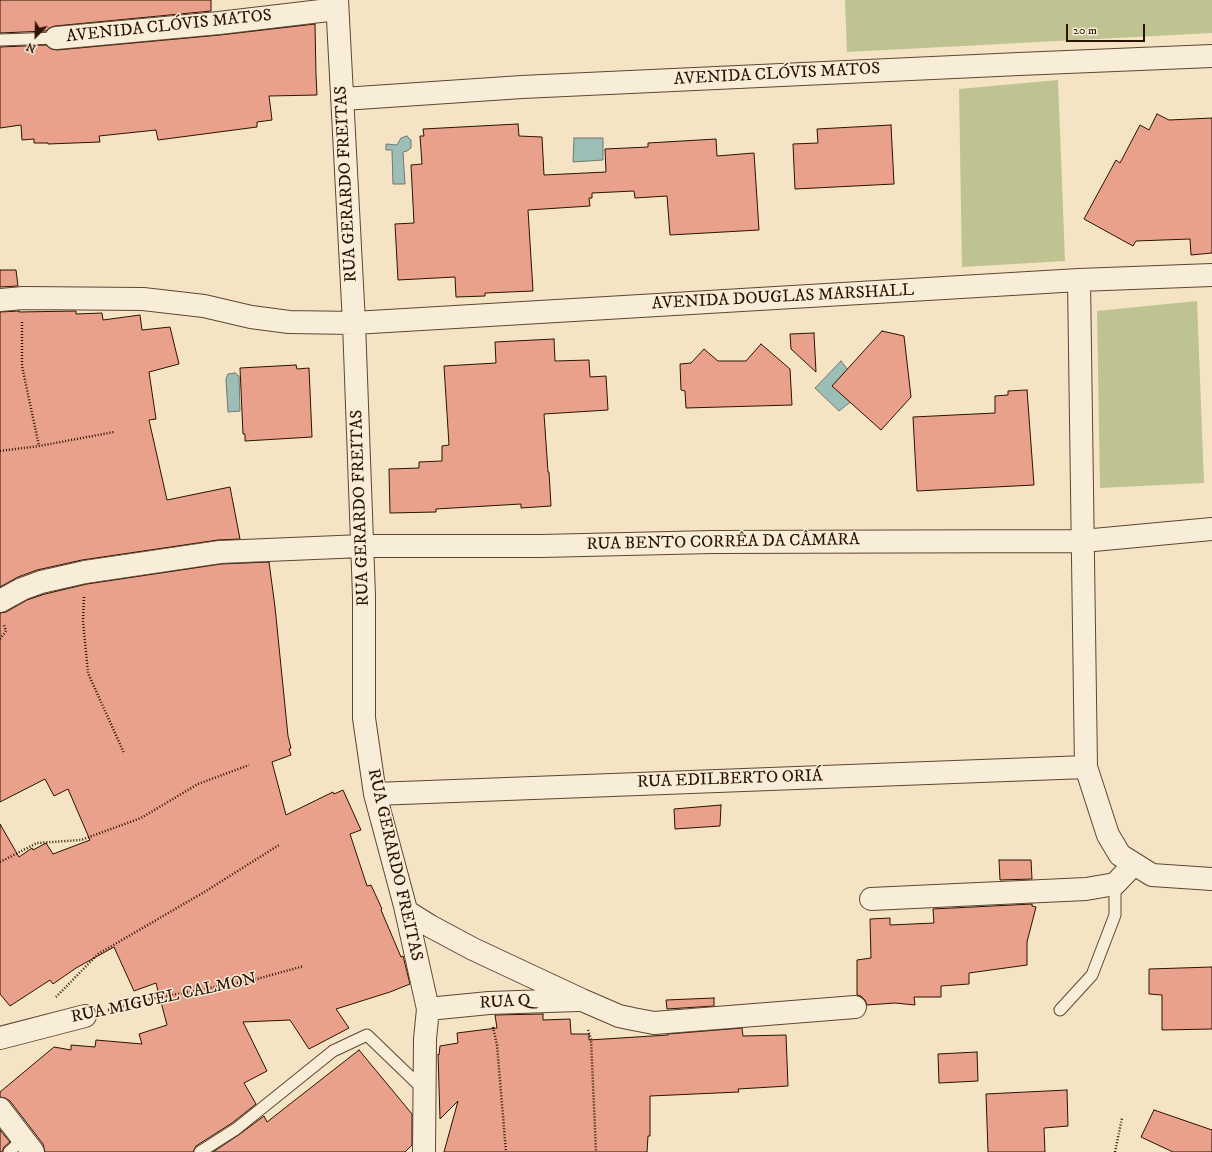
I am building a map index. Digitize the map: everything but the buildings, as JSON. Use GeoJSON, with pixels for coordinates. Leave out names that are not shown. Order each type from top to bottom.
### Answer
{"type":"FeatureCollection","features":[{"type":"Feature","properties":{"kind":"street","name":"AVENIDA CLÓVIS MATOS"},"geometry":{"type":"LineString","coordinates":[[56,38],[219,23],[337,4]]}},
{"type":"Feature","properties":{"kind":"street","name":"RUA GERARDO FREITAS"},"geometry":{"type":"LineString","coordinates":[[337,4],[354,323],[364,596],[364,718],[375,794],[406,911],[428,1009],[425,1039],[424,1152]]}},
{"type":"Feature","properties":{"kind":"street","name":"AVENIDA CLÓVIS MATOS"},"geometry":{"type":"LineString","coordinates":[[343,99],[530,86],[1212,56]]}},
{"type":"Feature","properties":{"kind":"street","name":"AVENIDA DOUGLAS MARSHALL"},"geometry":{"type":"LineString","coordinates":[[0,300],[23,298],[143,299],[204,306],[251,317],[289,322],[354,323],[1079,280],[1212,275]]}},
{"type":"Feature","properties":{"kind":"street"},"geometry":{"type":"LineString","coordinates":[[1079,280],[1086,767],[1108,835],[1120,855],[1152,875],[1212,879]]}},
{"type":"Feature","properties":{"kind":"street","name":"RUA BENTO CORRÊA DA CÂMARA"},"geometry":{"type":"LineString","coordinates":[[0,601],[22,589],[41,582],[86,572],[220,552],[362,546],[541,546],[712,542],[1083,541],[1212,529]]}},
{"type":"Feature","properties":{"kind":"street","name":"RUA EDILBERTO ORIÁ"},"geometry":{"type":"LineString","coordinates":[[375,794],[1086,767]]}},
{"type":"Feature","properties":{"kind":"street"},"geometry":{"type":"LineString","coordinates":[[871,899],[1086,890],[1115,884],[1134,864]]}},
{"type":"Feature","properties":{"kind":"street"},"geometry":{"type":"LineString","coordinates":[[406,911],[430,926],[473,949],[619,1016],[654,1023],[855,1007]]}},
{"type":"Feature","properties":{"kind":"street","name":"RUA Q"},"geometry":{"type":"LineString","coordinates":[[428,1009],[489,1003],[582,1000]]}},
{"type":"Feature","properties":{"kind":"street","name":"RUA MIGUEL CALMON"},"geometry":{"type":"LineString","coordinates":[[0,1038],[85,1016]]}},
{"type":"Feature","properties":{"kind":"street"},"geometry":{"type":"LineString","coordinates":[[0,1110],[22,1148]]}},
{"type":"Feature","properties":{"kind":"lane","name":"AVENIDA CLÓVIS MATOS"},"geometry":{"type":"LineString","coordinates":[[0,40],[56,38]]}},
{"type":"Feature","properties":{"kind":"lane"},"geometry":{"type":"LineString","coordinates":[[1060,1010],[1092,975],[1115,915],[1115,884]]}},
{"type":"Feature","properties":{"kind":"lane"},"geometry":{"type":"LineString","coordinates":[[200,1152],[236,1129],[333,1051],[367,1035],[424,1091]]}},
{"type":"Feature","properties":{"kind":"path"},"geometry":{"type":"LineString","coordinates":[[23,298],[22,366],[39,446]]}},
{"type":"Feature","properties":{"kind":"path"},"geometry":{"type":"LineString","coordinates":[[0,451],[39,446],[114,432]]}},
{"type":"Feature","properties":{"kind":"path"},"geometry":{"type":"LineString","coordinates":[[86,572],[83,622],[88,673],[124,753]]}},
{"type":"Feature","properties":{"kind":"path"},"geometry":{"type":"LineString","coordinates":[[0,639],[6,631],[3,622]]}},
{"type":"Feature","properties":{"kind":"path"},"geometry":{"type":"LineString","coordinates":[[0,862],[37,843],[81,840],[141,818],[198,784],[249,765]]}},
{"type":"Feature","properties":{"kind":"path"},"geometry":{"type":"LineString","coordinates":[[55,998],[98,954],[279,845]]}},
{"type":"Feature","properties":{"kind":"path","name":"RUA MIGUEL CALMON"},"geometry":{"type":"LineString","coordinates":[[85,1016],[145,1000],[253,980],[304,966]]}},
{"type":"Feature","properties":{"kind":"path"},"geometry":{"type":"LineString","coordinates":[[582,1000],[590,1039],[596,1152]]}},
{"type":"Feature","properties":{"kind":"path"},"geometry":{"type":"LineString","coordinates":[[489,1003],[497,1045],[506,1152]]}},
{"type":"Feature","properties":{"kind":"path"},"geometry":{"type":"LineString","coordinates":[[1116,1152],[1122,1118]]}},
{"type":"Feature","properties":{"kind":"green space"},"geometry":{"type":"Polygon","coordinates":[[[845,0],[1212,0],[1212,33],[847,52],[845,0]]]}},
{"type":"Feature","properties":{"kind":"green space"},"geometry":{"type":"Polygon","coordinates":[[[1058,80],[1065,261],[962,267],[959,89],[1058,80]]]}},
{"type":"Feature","properties":{"kind":"green space"},"geometry":{"type":"Polygon","coordinates":[[[1197,301],[1204,483],[1100,488],[1097,311],[1197,301]]]}},
{"type":"Feature","properties":{"kind":"water"},"geometry":{"type":"Polygon","coordinates":[[[407,136],[411,140],[411,148],[403,152],[405,184],[393,184],[392,150],[386,150],[386,144],[397,145],[401,138],[407,136]]]}},
{"type":"Feature","properties":{"kind":"water"},"geometry":{"type":"Polygon","coordinates":[[[574,138],[603,138],[603,160],[573,162],[574,138]]]}},
{"type":"Feature","properties":{"kind":"water"},"geometry":{"type":"Polygon","coordinates":[[[841,361],[852,375],[853,400],[839,411],[815,388],[841,361]]]}},
{"type":"Feature","properties":{"kind":"water"},"geometry":{"type":"Polygon","coordinates":[[[235,373],[239,376],[240,411],[228,412],[226,379],[228,374],[235,373]]]}}]}
